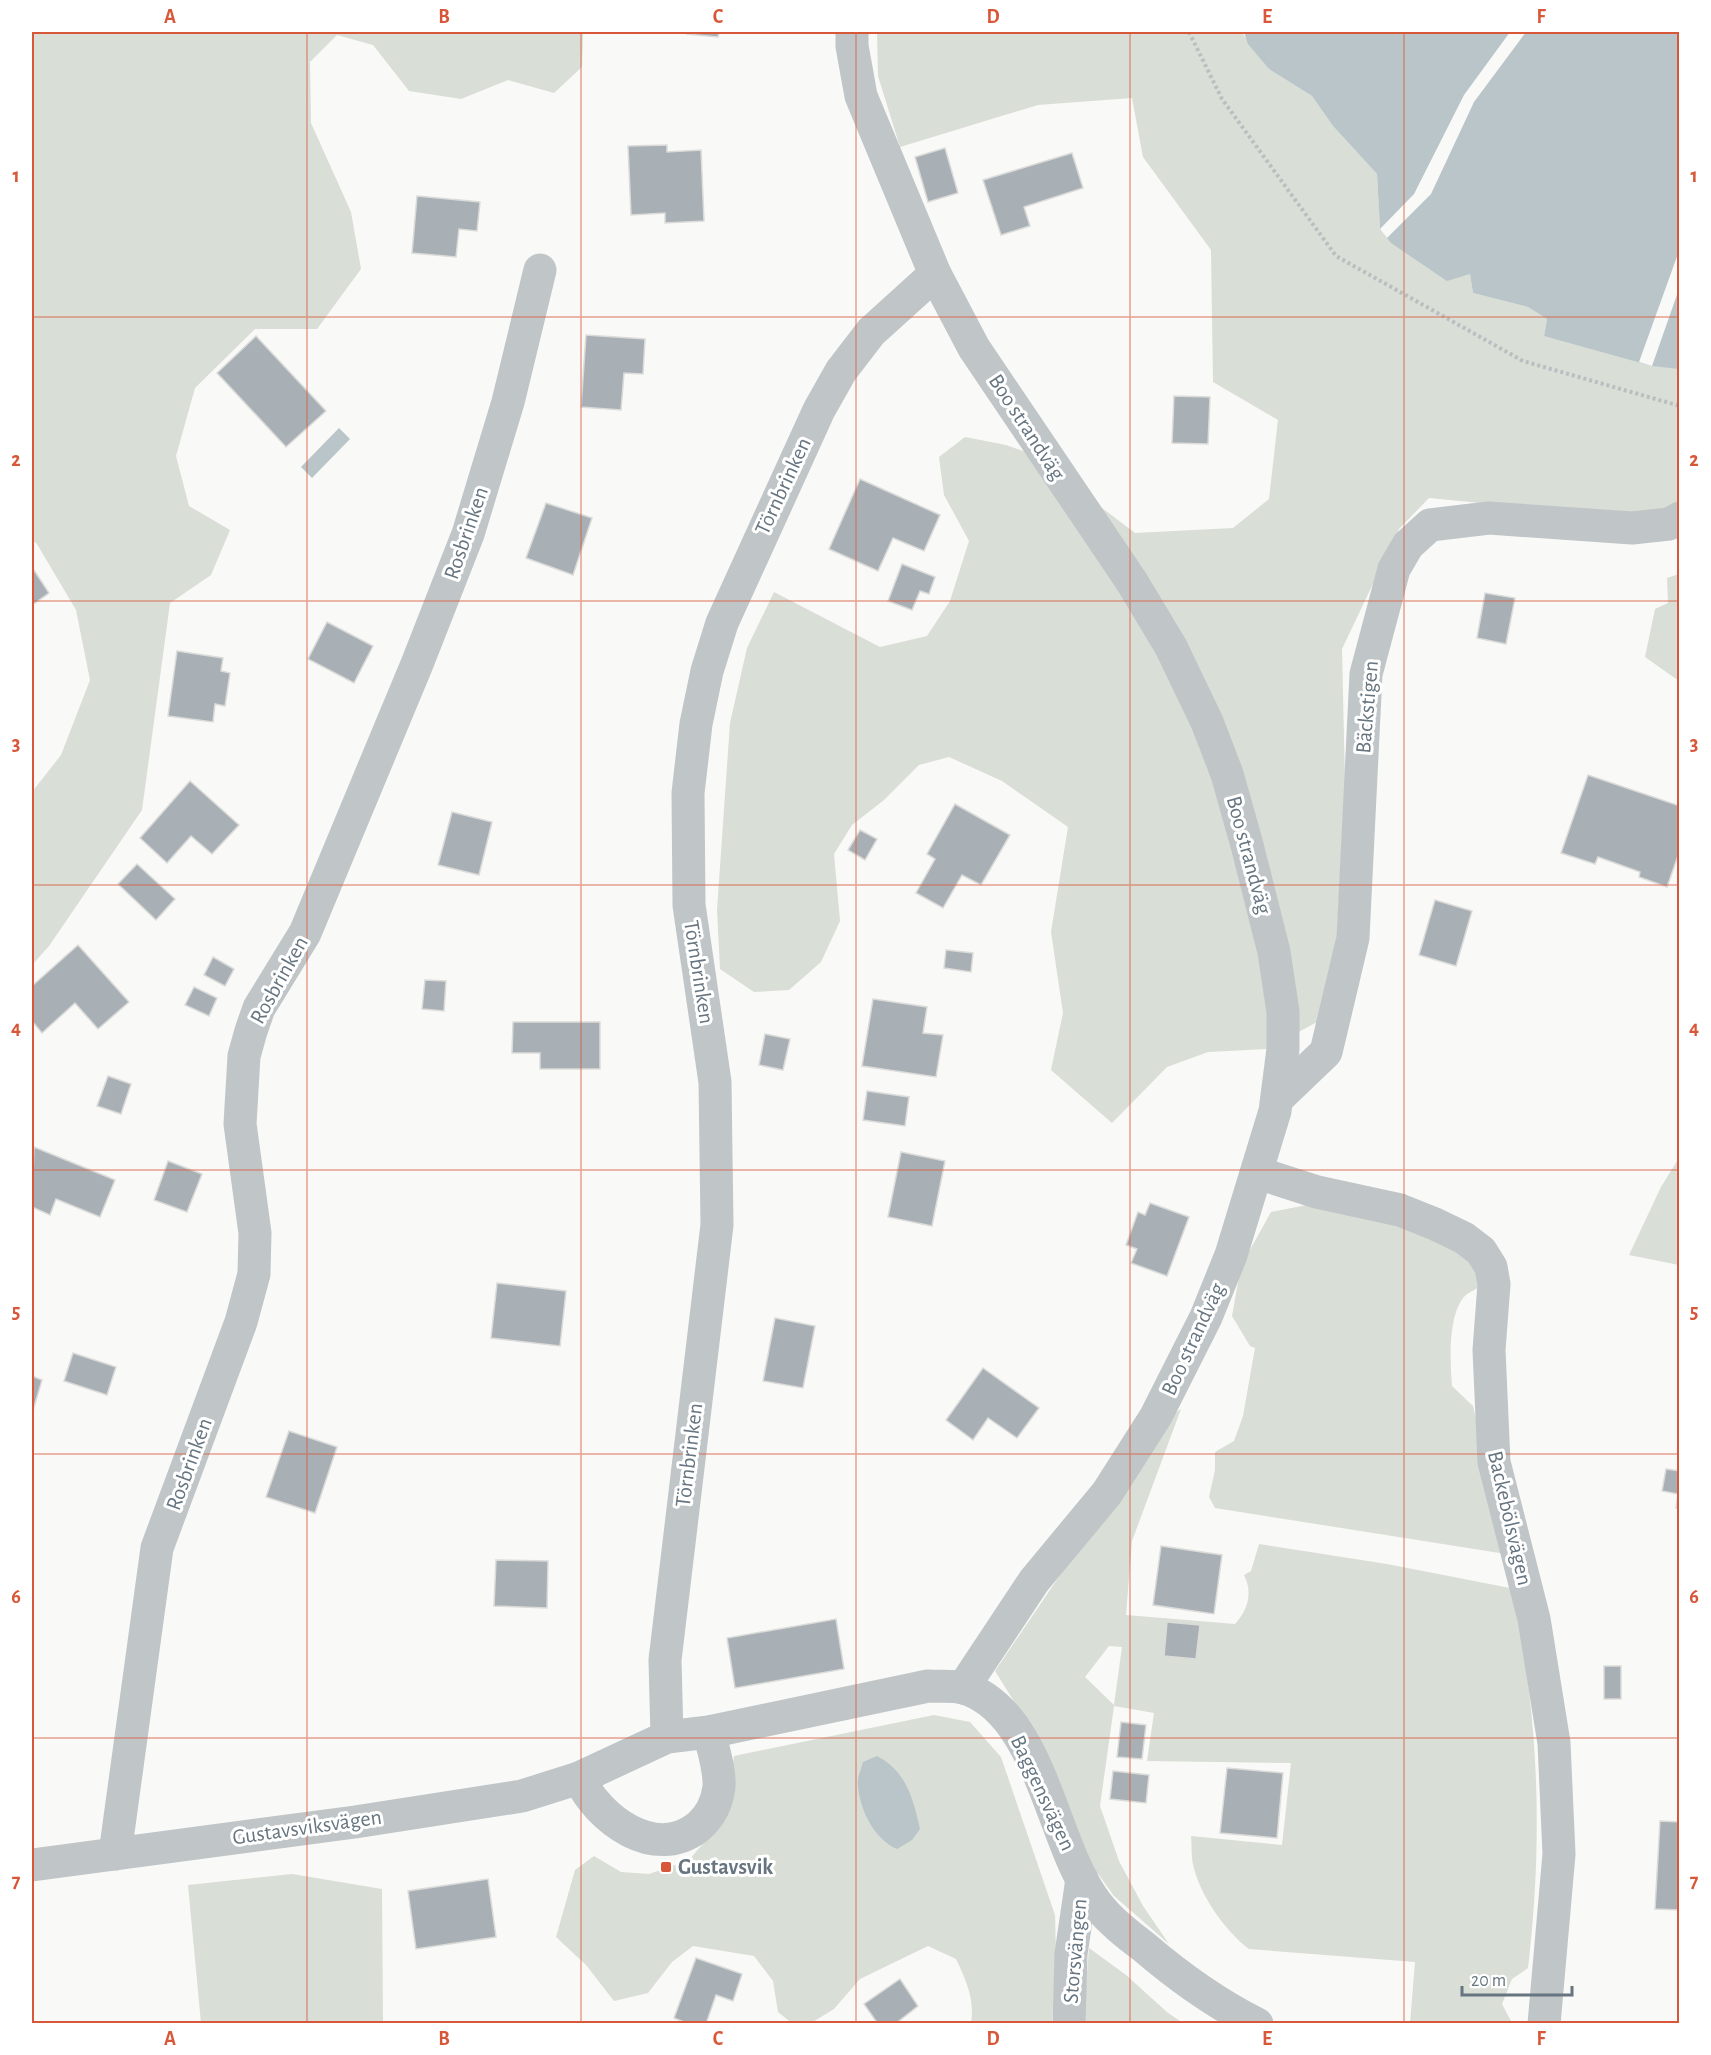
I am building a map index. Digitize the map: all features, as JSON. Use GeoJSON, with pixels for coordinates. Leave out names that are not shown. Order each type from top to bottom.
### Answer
{"type":"FeatureCollection","features":[{"type":"Feature","properties":{"kind":"street","name":"Boo strandväg"},"geometry":{"type":"LineString","coordinates":[[852,32],[852,46],[861,96],[935,274],[974,348],[1132,582],[1171,647],[1207,722],[1227,774],[1274,952],[1283,1012],[1283,1049],[1278,1098],[1258,1173],[1232,1254],[1206,1317],[1156,1416],[1107,1493],[1034,1581],[963,1688]]}},
{"type":"Feature","properties":{"kind":"street","name":"Rosbrinken"},"geometry":{"type":"LineString","coordinates":[[115,1854],[157,1548],[241,1322],[254,1274],[255,1233],[240,1124],[244,1056],[250,1031],[259,1008],[305,933],[417,664],[455,566],[508,402],[540,270]]}},
{"type":"Feature","properties":{"kind":"street","name":"Törnbrinken"},"geometry":{"type":"LineString","coordinates":[[668,1737],[666,1648],[717,1225],[715,1082],[688,894],[688,793],[696,724],[706,671],[722,623],[819,410],[841,371],[871,332],[935,274]]}},
{"type":"Feature","properties":{"kind":"street","name":"Bäckstigen"},"geometry":{"type":"LineString","coordinates":[[1278,1098],[1326,1052],[1353,938],[1366,674],[1394,569],[1408,546],[1430,525],[1489,518],[1632,528],[1669,524],[1680,518]]}},
{"type":"Feature","properties":{"kind":"street","name":"Backebölsvägen"},"geometry":{"type":"LineString","coordinates":[[1258,1173],[1317,1192],[1400,1210],[1435,1224],[1464,1238],[1481,1251],[1491,1267],[1494,1284],[1489,1350],[1494,1462],[1534,1619],[1554,1743],[1559,1854],[1544,2024]]}},
{"type":"Feature","properties":{"kind":"street","name":"Baggensvägen"},"geometry":{"type":"LineString","coordinates":[[668,1737],[709,1732],[928,1686],[963,1688],[987,1699],[1001,1712],[1028,1751],[1082,1879],[1096,1903],[1113,1922],[1183,1980],[1257,2024]]}},
{"type":"Feature","properties":{"kind":"street"},"geometry":{"type":"LineString","coordinates":[[579,1778],[588,1797],[603,1813],[621,1826],[646,1837],[668,1841],[688,1835],[708,1819],[716,1803],[719,1785],[709,1732]]}},
{"type":"Feature","properties":{"kind":"street","name":"Gustavsviksvägen"},"geometry":{"type":"LineString","coordinates":[[32,1865],[355,1822],[522,1796],[579,1778],[668,1737]]}},
{"type":"Feature","properties":{"kind":"street","name":"Storsvängen"},"geometry":{"type":"LineString","coordinates":[[1070,2024],[1071,1954],[1082,1879]]}},
{"type":"Feature","properties":{"kind":"path"},"geometry":{"type":"LineString","coordinates":[[1189,32],[1222,99],[1336,256],[1523,362],[1680,406]]}},
{"type":"Feature","properties":{"kind":"shaded area"},"geometry":{"type":"Polygon","coordinates":[[[32,32],[583,32],[583,34],[582,67],[554,93],[508,80],[461,99],[409,91],[373,45],[337,35],[310,62],[311,123],[351,212],[361,269],[317,329],[255,329],[195,388],[176,456],[189,506],[230,530],[211,575],[170,603],[142,810],[49,946],[32,965],[32,792],[61,755],[90,680],[76,610],[37,544],[32,540],[32,32]]]}},
{"type":"Feature","properties":{"kind":"shaded area"},"geometry":{"type":"Polygon","coordinates":[[[877,32],[1244,32],[1243,34],[1269,69],[1312,96],[1333,126],[1377,174],[1380,229],[1470,274],[1473,293],[1528,307],[1547,319],[1544,336],[1679,368],[1679,508],[1633,518],[1429,498],[1399,529],[1342,649],[1345,782],[1335,974],[1319,1021],[1267,1049],[1208,1052],[1167,1067],[1112,1123],[1051,1070],[1063,1013],[1051,932],[1068,827],[1002,781],[949,757],[919,765],[884,800],[852,825],[834,854],[840,921],[821,962],[789,990],[754,992],[720,969],[717,910],[730,723],[747,648],[774,592],[880,647],[927,636],[950,601],[969,541],[944,495],[939,457],[965,437],[1006,445],[1031,454],[1135,533],[1233,528],[1269,499],[1278,420],[1213,382],[1211,250],[1143,157],[1132,98],[1038,105],[900,147],[878,76],[877,32]]]}},
{"type":"Feature","properties":{"kind":"shaded area"},"geometry":{"type":"Polygon","coordinates":[[[1244,32],[1679,32],[1679,369],[1652,366],[1544,336],[1547,319],[1528,307],[1473,293],[1470,274],[1447,281],[1391,243],[1380,229],[1377,174],[1333,126],[1312,96],[1269,69],[1248,44],[1244,32]]]}},
{"type":"Feature","properties":{"kind":"shaded area"},"geometry":{"type":"Polygon","coordinates":[[[339,428],[350,439],[312,478],[301,467],[339,428]]]}},
{"type":"Feature","properties":{"kind":"shaded area"},"geometry":{"type":"Polygon","coordinates":[[[1680,574],[1679,681],[1645,657],[1655,609],[1668,603],[1667,578],[1680,574]]]}},
{"type":"Feature","properties":{"kind":"shaded area"},"geometry":{"type":"Polygon","coordinates":[[[1679,1158],[1679,1265],[1629,1255],[1661,1187],[1679,1158]]]}},
{"type":"Feature","properties":{"kind":"shaded area"},"geometry":{"type":"Polygon","coordinates":[[[1307,1205],[1412,1226],[1459,1248],[1482,1272],[1479,1287],[1463,1298],[1458,1307],[1452,1328],[1452,1386],[1473,1406],[1506,1554],[1215,1508],[1209,1497],[1215,1470],[1215,1452],[1234,1441],[1243,1416],[1255,1348],[1250,1346],[1232,1316],[1241,1266],[1271,1212],[1307,1205]]]}},
{"type":"Feature","properties":{"kind":"shaded area"},"geometry":{"type":"Polygon","coordinates":[[[1181,1409],[1132,1541],[1126,1615],[1235,1624],[1248,1601],[1248,1588],[1244,1575],[1251,1571],[1259,1544],[1387,1564],[1510,1588],[1520,1626],[1533,1726],[1537,1829],[1528,1968],[1512,1979],[1502,2004],[1512,2023],[1410,2023],[1415,1962],[1249,1949],[1222,1922],[1196,1876],[1191,1836],[1282,1845],[1291,1763],[1147,1761],[1154,1713],[1114,1706],[1100,1806],[1119,1861],[1143,1906],[1169,1944],[1114,1896],[1091,1864],[1020,1711],[995,1671],[1166,1419],[1181,1409]],[[1109,1646],[1085,1677],[1114,1705],[1122,1647],[1109,1646]]]}},
{"type":"Feature","properties":{"kind":"shaded area"},"geometry":{"type":"Polygon","coordinates":[[[934,1715],[970,1722],[1001,1757],[1055,1915],[1056,1956],[1052,2023],[971,2023],[971,1998],[956,1959],[928,1946],[860,1979],[834,2009],[811,2023],[793,2024],[778,2012],[773,1981],[754,1956],[693,1946],[672,1962],[648,1993],[614,2001],[586,1965],[556,1937],[575,1870],[594,1856],[621,1872],[649,1874],[689,1860],[712,1833],[729,1795],[734,1756],[934,1715]]]}},
{"type":"Feature","properties":{"kind":"shaded area"},"geometry":{"type":"Polygon","coordinates":[[[877,1756],[895,1769],[902,1778],[911,1796],[920,1829],[912,1840],[897,1849],[875,1831],[865,1814],[859,1795],[858,1780],[863,1762],[877,1756]]]}},
{"type":"Feature","properties":{"kind":"shaded area"},"geometry":{"type":"Polygon","coordinates":[[[292,1874],[382,1889],[383,2023],[201,2023],[188,1885],[292,1874]]]}},
{"type":"Feature","properties":{"kind":"shaded area"},"geometry":{"type":"Polygon","coordinates":[[[1089,1948],[1126,1975],[1168,2013],[1183,2023],[1083,2024],[1089,1948]]]}},
{"type":"Feature","properties":{"kind":"pier"},"geometry":{"type":"Polygon","coordinates":[[[1510,32],[1526,32],[1474,102],[1431,194],[1387,238],[1380,229],[1414,194],[1464,95],[1510,32]]]}},
{"type":"Feature","properties":{"kind":"pier"},"geometry":{"type":"Polygon","coordinates":[[[1679,251],[1679,289],[1652,366],[1639,362],[1679,251]]]}},
{"type":"Feature","properties":{"kind":"building"},"geometry":{"type":"Polygon","coordinates":[[[687,32],[719,32],[718,37],[687,34],[687,32]]]}},
{"type":"Feature","properties":{"kind":"building"},"geometry":{"type":"Polygon","coordinates":[[[667,145],[667,152],[701,150],[704,221],[665,223],[665,213],[631,215],[628,146],[667,145]]]}},
{"type":"Feature","properties":{"kind":"building"},"geometry":{"type":"Polygon","coordinates":[[[945,148],[958,193],[928,202],[915,157],[945,148]]]}},
{"type":"Feature","properties":{"kind":"building"},"geometry":{"type":"Polygon","coordinates":[[[1072,153],[1083,188],[1024,207],[1030,226],[1001,235],[983,180],[1072,153]]]}},
{"type":"Feature","properties":{"kind":"building"},"geometry":{"type":"Polygon","coordinates":[[[417,196],[480,202],[477,231],[459,229],[456,257],[412,253],[417,196]]]}},
{"type":"Feature","properties":{"kind":"building"},"geometry":{"type":"Polygon","coordinates":[[[586,335],[645,339],[643,374],[624,373],[621,410],[581,407],[586,335]]]}},
{"type":"Feature","properties":{"kind":"building"},"geometry":{"type":"Polygon","coordinates":[[[256,336],[326,411],[286,447],[217,373],[256,336]]]}},
{"type":"Feature","properties":{"kind":"building"},"geometry":{"type":"Polygon","coordinates":[[[1174,396],[1210,397],[1208,444],[1172,443],[1174,396]]]}},
{"type":"Feature","properties":{"kind":"building"},"geometry":{"type":"Polygon","coordinates":[[[860,479],[940,515],[924,551],[893,538],[878,571],[829,549],[860,479]]]}},
{"type":"Feature","properties":{"kind":"building"},"geometry":{"type":"Polygon","coordinates":[[[546,503],[592,518],[573,575],[526,558],[546,503]]]}},
{"type":"Feature","properties":{"kind":"building"},"geometry":{"type":"Polygon","coordinates":[[[902,564],[935,577],[929,594],[920,591],[912,610],[888,601],[902,564]]]}},
{"type":"Feature","properties":{"kind":"building"},"geometry":{"type":"Polygon","coordinates":[[[32,567],[49,593],[32,605],[32,567]]]}},
{"type":"Feature","properties":{"kind":"building"},"geometry":{"type":"Polygon","coordinates":[[[1485,593],[1515,598],[1506,644],[1477,638],[1485,593]]]}},
{"type":"Feature","properties":{"kind":"building"},"geometry":{"type":"Polygon","coordinates":[[[327,622],[373,646],[354,683],[308,659],[327,622]]]}},
{"type":"Feature","properties":{"kind":"building"},"geometry":{"type":"Polygon","coordinates":[[[177,651],[223,658],[221,671],[230,673],[225,706],[215,704],[213,722],[168,716],[177,651]]]}},
{"type":"Feature","properties":{"kind":"building"},"geometry":{"type":"Polygon","coordinates":[[[1588,775],[1680,806],[1680,850],[1667,887],[1639,877],[1640,872],[1598,857],[1595,864],[1561,853],[1588,775]]]}},
{"type":"Feature","properties":{"kind":"building"},"geometry":{"type":"Polygon","coordinates":[[[190,781],[239,825],[212,854],[191,836],[167,863],[140,838],[190,781]]]}},
{"type":"Feature","properties":{"kind":"building"},"geometry":{"type":"Polygon","coordinates":[[[955,804],[1010,835],[981,885],[962,875],[943,908],[916,893],[935,859],[927,854],[955,804]]]}},
{"type":"Feature","properties":{"kind":"building"},"geometry":{"type":"Polygon","coordinates":[[[452,812],[492,822],[479,875],[438,865],[452,812]]]}},
{"type":"Feature","properties":{"kind":"building"},"geometry":{"type":"Polygon","coordinates":[[[860,830],[877,839],[865,860],[848,850],[860,830]]]}},
{"type":"Feature","properties":{"kind":"building"},"geometry":{"type":"Polygon","coordinates":[[[137,864],[175,899],[156,920],[118,884],[137,864]]]}},
{"type":"Feature","properties":{"kind":"building"},"geometry":{"type":"Polygon","coordinates":[[[1435,900],[1472,911],[1456,966],[1419,955],[1435,900]]]}},
{"type":"Feature","properties":{"kind":"building"},"geometry":{"type":"Polygon","coordinates":[[[78,945],[129,1002],[98,1029],[75,1003],[42,1033],[32,1021],[32,986],[78,945]]]}},
{"type":"Feature","properties":{"kind":"building"},"geometry":{"type":"Polygon","coordinates":[[[946,950],[973,953],[971,972],[944,968],[946,950]]]}},
{"type":"Feature","properties":{"kind":"building"},"geometry":{"type":"Polygon","coordinates":[[[213,957],[234,969],[225,986],[204,975],[213,957]]]}},
{"type":"Feature","properties":{"kind":"building"},"geometry":{"type":"Polygon","coordinates":[[[425,980],[446,981],[444,1011],[422,1009],[425,980]]]}},
{"type":"Feature","properties":{"kind":"building"},"geometry":{"type":"Polygon","coordinates":[[[194,987],[217,998],[209,1016],[185,1005],[194,987]]]}},
{"type":"Feature","properties":{"kind":"building"},"geometry":{"type":"Polygon","coordinates":[[[873,999],[927,1007],[923,1033],[943,1035],[936,1077],[862,1066],[873,999]]]}},
{"type":"Feature","properties":{"kind":"building"},"geometry":{"type":"Polygon","coordinates":[[[513,1022],[600,1022],[600,1069],[540,1069],[540,1053],[512,1053],[513,1022]]]}},
{"type":"Feature","properties":{"kind":"building"},"geometry":{"type":"Polygon","coordinates":[[[765,1034],[790,1039],[783,1070],[759,1065],[765,1034]]]}},
{"type":"Feature","properties":{"kind":"building"},"geometry":{"type":"Polygon","coordinates":[[[108,1076],[131,1084],[121,1114],[97,1106],[108,1076]]]}},
{"type":"Feature","properties":{"kind":"building"},"geometry":{"type":"Polygon","coordinates":[[[867,1091],[909,1097],[905,1126],[863,1120],[867,1091]]]}},
{"type":"Feature","properties":{"kind":"building"},"geometry":{"type":"Polygon","coordinates":[[[34,1147],[115,1180],[100,1217],[56,1199],[50,1215],[32,1207],[34,1147]]]}},
{"type":"Feature","properties":{"kind":"building"},"geometry":{"type":"Polygon","coordinates":[[[901,1152],[945,1161],[932,1226],[888,1217],[901,1152]]]}},
{"type":"Feature","properties":{"kind":"building"},"geometry":{"type":"Polygon","coordinates":[[[168,1161],[202,1174],[187,1212],[154,1200],[168,1161]]]}},
{"type":"Feature","properties":{"kind":"building"},"geometry":{"type":"Polygon","coordinates":[[[1150,1203],[1189,1217],[1167,1276],[1131,1263],[1137,1249],[1126,1245],[1138,1212],[1145,1215],[1150,1203]]]}},
{"type":"Feature","properties":{"kind":"building"},"geometry":{"type":"Polygon","coordinates":[[[497,1283],[566,1291],[560,1346],[491,1338],[497,1283]]]}},
{"type":"Feature","properties":{"kind":"building"},"geometry":{"type":"Polygon","coordinates":[[[775,1318],[815,1326],[803,1388],[763,1381],[775,1318]]]}},
{"type":"Feature","properties":{"kind":"building"},"geometry":{"type":"Polygon","coordinates":[[[73,1353],[116,1367],[107,1395],[64,1381],[73,1353]]]}},
{"type":"Feature","properties":{"kind":"building"},"geometry":{"type":"Polygon","coordinates":[[[983,1368],[1039,1408],[1017,1438],[988,1418],[973,1440],[946,1420],[983,1368]]]}},
{"type":"Feature","properties":{"kind":"building"},"geometry":{"type":"Polygon","coordinates":[[[32,1376],[42,1380],[32,1414],[32,1376]]]}},
{"type":"Feature","properties":{"kind":"building"},"geometry":{"type":"Polygon","coordinates":[[[289,1431],[337,1447],[315,1513],[266,1497],[289,1431]]]}},
{"type":"Feature","properties":{"kind":"building"},"geometry":{"type":"Polygon","coordinates":[[[1666,1469],[1680,1471],[1680,1509],[1676,1508],[1678,1494],[1662,1491],[1666,1469]]]}},
{"type":"Feature","properties":{"kind":"building"},"geometry":{"type":"Polygon","coordinates":[[[1161,1546],[1222,1555],[1214,1614],[1153,1605],[1161,1546]]]}},
{"type":"Feature","properties":{"kind":"building"},"geometry":{"type":"Polygon","coordinates":[[[496,1560],[548,1561],[547,1608],[494,1606],[496,1560]]]}},
{"type":"Feature","properties":{"kind":"building"},"geometry":{"type":"Polygon","coordinates":[[[836,1619],[844,1669],[735,1688],[727,1638],[836,1619]]]}},
{"type":"Feature","properties":{"kind":"building"},"geometry":{"type":"Polygon","coordinates":[[[1167,1622],[1200,1625],[1196,1659],[1164,1656],[1167,1622]]]}},
{"type":"Feature","properties":{"kind":"building"},"geometry":{"type":"Polygon","coordinates":[[[1604,1666],[1621,1666],[1621,1699],[1604,1699],[1604,1666]]]}},
{"type":"Feature","properties":{"kind":"building"},"geometry":{"type":"Polygon","coordinates":[[[1121,1722],[1146,1725],[1142,1759],[1117,1757],[1121,1722]]]}},
{"type":"Feature","properties":{"kind":"building"},"geometry":{"type":"Polygon","coordinates":[[[1227,1768],[1283,1773],[1277,1838],[1220,1833],[1227,1768]]]}},
{"type":"Feature","properties":{"kind":"building"},"geometry":{"type":"Polygon","coordinates":[[[1113,1771],[1149,1775],[1146,1803],[1110,1799],[1113,1771]]]}},
{"type":"Feature","properties":{"kind":"building"},"geometry":{"type":"Polygon","coordinates":[[[1660,1821],[1680,1822],[1680,1910],[1655,1909],[1660,1821]]]}},
{"type":"Feature","properties":{"kind":"building"},"geometry":{"type":"Polygon","coordinates":[[[488,1879],[496,1937],[416,1949],[408,1891],[488,1879]]]}},
{"type":"Feature","properties":{"kind":"building"},"geometry":{"type":"Polygon","coordinates":[[[696,1958],[742,1974],[733,2001],[716,1995],[706,2024],[689,2024],[674,2018],[696,1958]]]}},
{"type":"Feature","properties":{"kind":"building"},"geometry":{"type":"Polygon","coordinates":[[[900,1979],[918,2006],[895,2024],[878,2024],[864,2004],[900,1979]]]}},
{"type":"Feature","properties":{"kind":"place","name":"Gustavsvik"},"geometry":{"type":"Point","coordinates":[666,1867]}}]}
